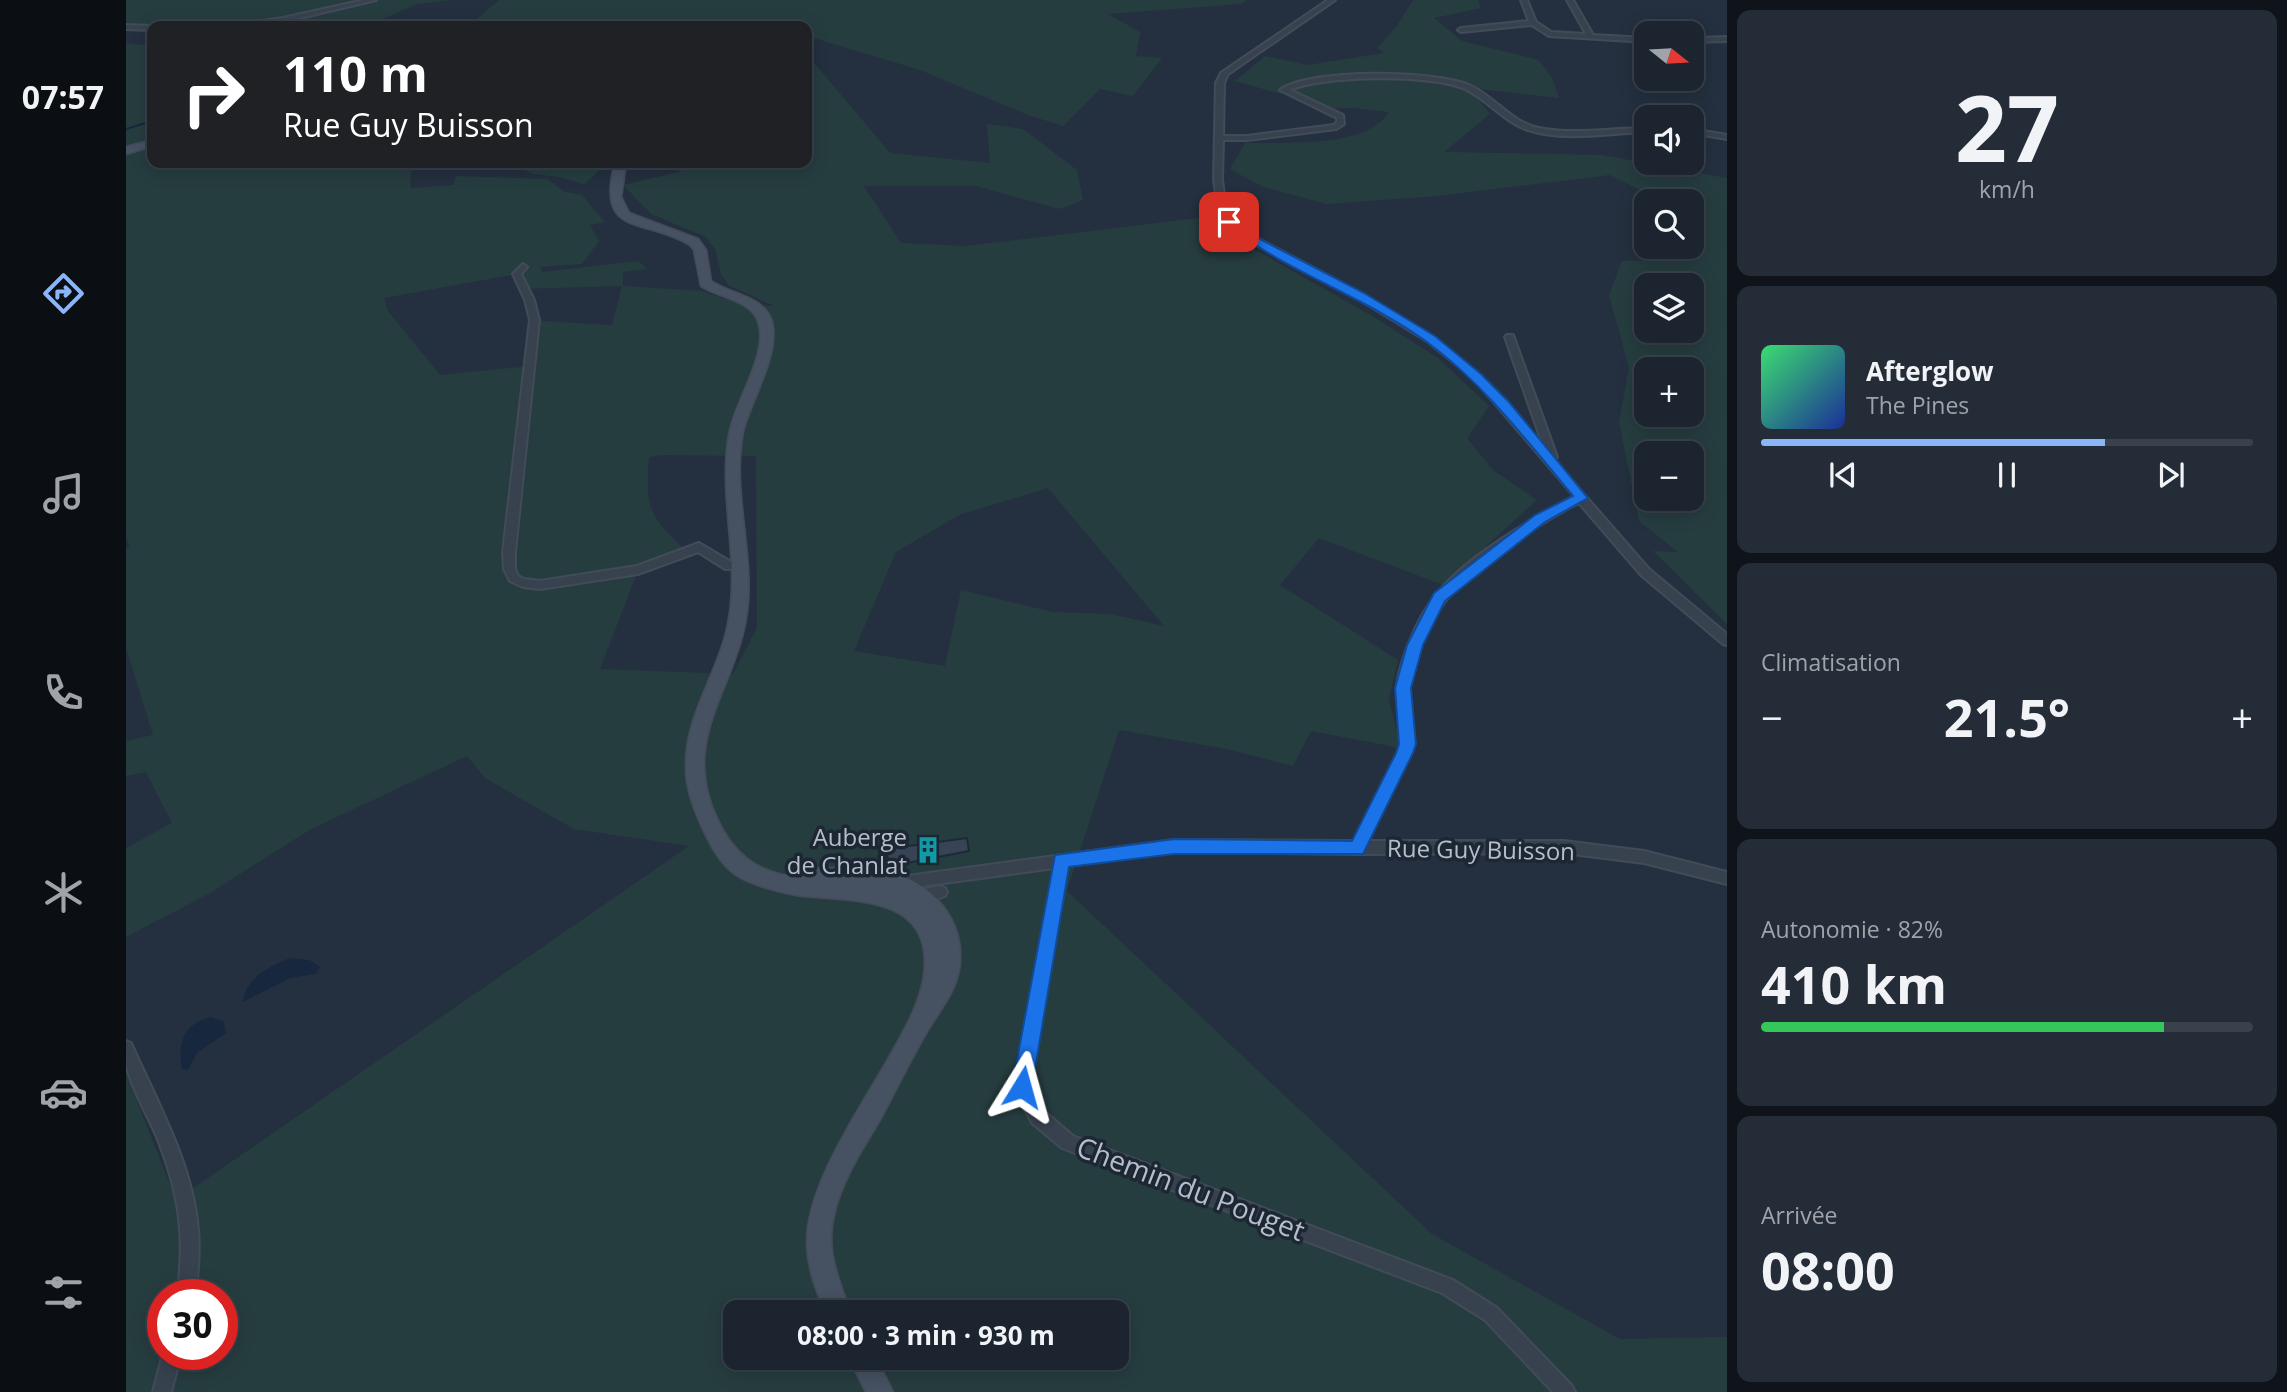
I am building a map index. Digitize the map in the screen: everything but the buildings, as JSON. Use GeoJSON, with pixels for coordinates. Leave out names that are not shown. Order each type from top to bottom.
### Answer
{"type":"FeatureCollection","features":[{"type":"Feature","properties":{"kind":"main road"},"geometry":{"type":"LineString","coordinates":[[126,151],[147,145]]}},
{"type":"Feature","properties":{"kind":"main road"},"geometry":{"type":"LineString","coordinates":[[619,168],[612,195],[620,211],[637,222],[694,242],[699,250],[701,275],[705,283],[712,289],[759,311],[766,324],[761,358],[735,440],[733,474],[740,566],[736,628],[702,715],[695,755],[702,806],[730,856],[744,870],[761,878],[808,888],[897,899],[919,893]]}},
{"type":"Feature","properties":{"kind":"main road"},"geometry":{"type":"LineString","coordinates":[[730,856],[777,875],[868,877],[919,893],[941,918],[951,956],[948,971],[932,1009],[923,1018]]}},
{"type":"Feature","properties":{"kind":"main road"},"geometry":{"type":"LineString","coordinates":[[832,1300],[820,1262],[819,1234],[826,1205],[839,1173],[923,1018],[934,980],[936,957],[919,893]]}},
{"type":"Feature","properties":{"kind":"main road"},"geometry":{"type":"LineString","coordinates":[[868,1370],[880,1392]]}},
{"type":"Feature","properties":{"kind":"street"},"geometry":{"type":"LineString","coordinates":[[274,21],[373,0]]}},
{"type":"Feature","properties":{"kind":"street"},"geometry":{"type":"LineString","coordinates":[[1332,0],[1225,73],[1220,83],[1218,180],[1222,209],[1229,222],[1250,238],[1360,296],[1430,339],[1486,386],[1645,572],[1727,641]]}},
{"type":"Feature","properties":{"kind":"street"},"geometry":{"type":"LineString","coordinates":[[1524,0],[1533,23],[1549,34],[1634,39]]}},
{"type":"Feature","properties":{"kind":"street"},"geometry":{"type":"LineString","coordinates":[[1570,0],[1590,36]]}},
{"type":"Feature","properties":{"kind":"street"},"geometry":{"type":"LineString","coordinates":[[1461,30],[1533,23]]}},
{"type":"Feature","properties":{"kind":"street"},"geometry":{"type":"LineString","coordinates":[[126,27],[147,28]]}},
{"type":"Feature","properties":{"kind":"street"},"geometry":{"type":"LineString","coordinates":[[1704,40],[1727,39]]}},
{"type":"Feature","properties":{"kind":"street"},"geometry":{"type":"LineString","coordinates":[[1715,40],[1727,50]]}},
{"type":"Feature","properties":{"kind":"street"},"geometry":{"type":"LineString","coordinates":[[1219,138],[1247,138],[1336,127],[1341,122],[1340,117],[1284,90],[1304,82],[1358,77],[1464,86],[1517,123],[1550,132],[1634,130]]}},
{"type":"Feature","properties":{"kind":"street"},"geometry":{"type":"LineString","coordinates":[[1704,133],[1727,137]]}},
{"type":"Feature","properties":{"kind":"street"},"geometry":{"type":"LineString","coordinates":[[523,267],[517,274],[531,302],[535,326],[528,356],[530,372],[509,552],[508,571],[514,580],[540,585],[638,570],[699,547],[729,566],[740,566]]}},
{"type":"Feature","properties":{"kind":"street"},"geometry":{"type":"LineString","coordinates":[[1510,337],[1556,467]]}},
{"type":"Feature","properties":{"kind":"street"},"geometry":{"type":"LineString","coordinates":[[1357,848],[1405,753],[1407,744],[1403,688],[1415,645],[1439,597],[1540,519],[1581,498]]}},
{"type":"Feature","properties":{"kind":"street","name":"Rue Guy Buisson"},"geometry":{"type":"LineString","coordinates":[[919,893],[961,876],[1174,846],[1564,848],[1644,857],[1727,878]]}},
{"type":"Feature","properties":{"kind":"street","name":"Chemin du Pouget"},"geometry":{"type":"LineString","coordinates":[[1062,860],[1022,1087],[1038,1117],[1068,1142],[1447,1286],[1491,1314],[1566,1392]]}},
{"type":"Feature","properties":{"kind":"street"},"geometry":{"type":"LineString","coordinates":[[126,1048],[186,1192],[193,1237],[188,1279]]}},
{"type":"Feature","properties":{"kind":"street"},"geometry":{"type":"LineString","coordinates":[[162,1392],[168,1370]]}},
{"type":"Feature","properties":{"kind":"green space"},"geometry":{"type":"Polygon","coordinates":[[[126,0],[451,0],[417,4],[378,21],[147,21],[147,32],[126,31],[126,0]]]}},
{"type":"Feature","properties":{"kind":"green space"},"geometry":{"type":"Polygon","coordinates":[[[499,0],[1247,0],[1241,4],[1108,14],[1140,32],[1136,56],[1162,58],[1133,96],[1100,89],[1063,126],[1028,115],[920,70],[812,38],[812,21],[474,21],[499,0]]]}},
{"type":"Feature","properties":{"kind":"green space"},"geometry":{"type":"Polygon","coordinates":[[[1413,0],[1478,0],[1481,8],[1434,18],[1462,41],[1539,60],[1552,78],[1559,98],[1469,88],[1490,114],[1444,152],[1602,155],[1634,161],[1634,175],[1704,174],[1727,178],[1727,624],[1653,551],[1678,552],[1639,521],[1637,511],[1704,511],[1704,441],[1634,441],[1634,496],[1619,422],[1629,368],[1609,295],[1622,261],[1704,259],[1704,189],[1638,189],[1610,175],[1437,196],[1327,204],[1263,187],[1230,169],[1245,143],[1301,143],[1344,138],[1378,124],[1389,112],[1316,108],[1299,99],[1235,81],[1265,56],[1308,65],[1384,53],[1377,48],[1398,24],[1413,0]]]}},
{"type":"Feature","properties":{"kind":"green space"},"geometry":{"type":"Polygon","coordinates":[[[126,43],[147,45],[147,168],[412,168],[410,188],[454,185],[456,176],[547,179],[565,192],[582,195],[605,222],[590,225],[599,241],[582,264],[539,267],[542,272],[638,261],[648,269],[623,272],[623,286],[702,291],[746,306],[774,306],[728,285],[721,274],[715,249],[706,237],[651,214],[623,185],[679,172],[683,168],[812,168],[812,64],[816,65],[890,153],[990,163],[987,124],[1023,129],[1077,170],[1083,200],[1060,209],[976,186],[864,186],[901,243],[966,246],[1199,218],[1372,316],[1438,358],[1489,406],[1467,438],[1493,470],[1537,500],[1443,585],[1319,538],[1280,585],[1398,660],[1389,699],[1401,748],[1311,731],[1293,766],[1227,749],[1119,730],[1067,891],[1432,1234],[1620,1339],[1727,1337],[1727,1392],[126,1392],[126,1073],[176,1200],[689,846],[574,829],[485,778],[467,756],[311,829],[210,893],[126,937],[126,848],[172,823],[146,772],[126,776],[126,741],[153,735],[126,647],[126,548],[130,547],[126,536],[126,131],[129,130],[126,127],[126,43]],[[512,275],[384,298],[388,311],[440,375],[531,366],[541,321],[612,325],[622,286],[519,289],[512,275]],[[756,456],[649,457],[648,490],[653,512],[665,530],[688,553],[637,573],[600,669],[733,674],[757,628],[756,456]],[[1048,488],[959,515],[896,552],[854,651],[945,666],[961,590],[1053,612],[1110,614],[1164,626],[1048,488]]]}},
{"type":"Feature","properties":{"kind":"green space"},"geometry":{"type":"Polygon","coordinates":[[[517,168],[600,168],[584,184],[517,168]]]}},
{"type":"Feature","properties":{"kind":"water"},"geometry":{"type":"Polygon","coordinates":[[[290,958],[309,960],[320,967],[315,974],[290,978],[243,1002],[253,980],[267,969],[290,958]]]}},
{"type":"Feature","properties":{"kind":"water"},"geometry":{"type":"Polygon","coordinates":[[[211,1017],[224,1022],[226,1033],[197,1053],[188,1070],[182,1069],[184,1036],[201,1020],[211,1017]]]}},
{"type":"Feature","properties":{"kind":"waterway"},"geometry":{"type":"LineString","coordinates":[[126,129],[147,123]]}},
{"type":"Feature","properties":{"kind":"place","name":"Auberge de Chanlat"},"geometry":{"type":"Point","coordinates":[928,850]}},
{"type":"Feature","properties":{"kind":"route"},"geometry":{"type":"LineString","coordinates":[[1022,1087],[1062,860],[1174,846],[1357,848],[1405,753],[1407,744],[1403,688],[1415,645],[1439,597],[1540,519],[1581,498],[1505,405],[1477,377],[1430,339],[1360,296],[1250,238],[1229,222]]}}]}
